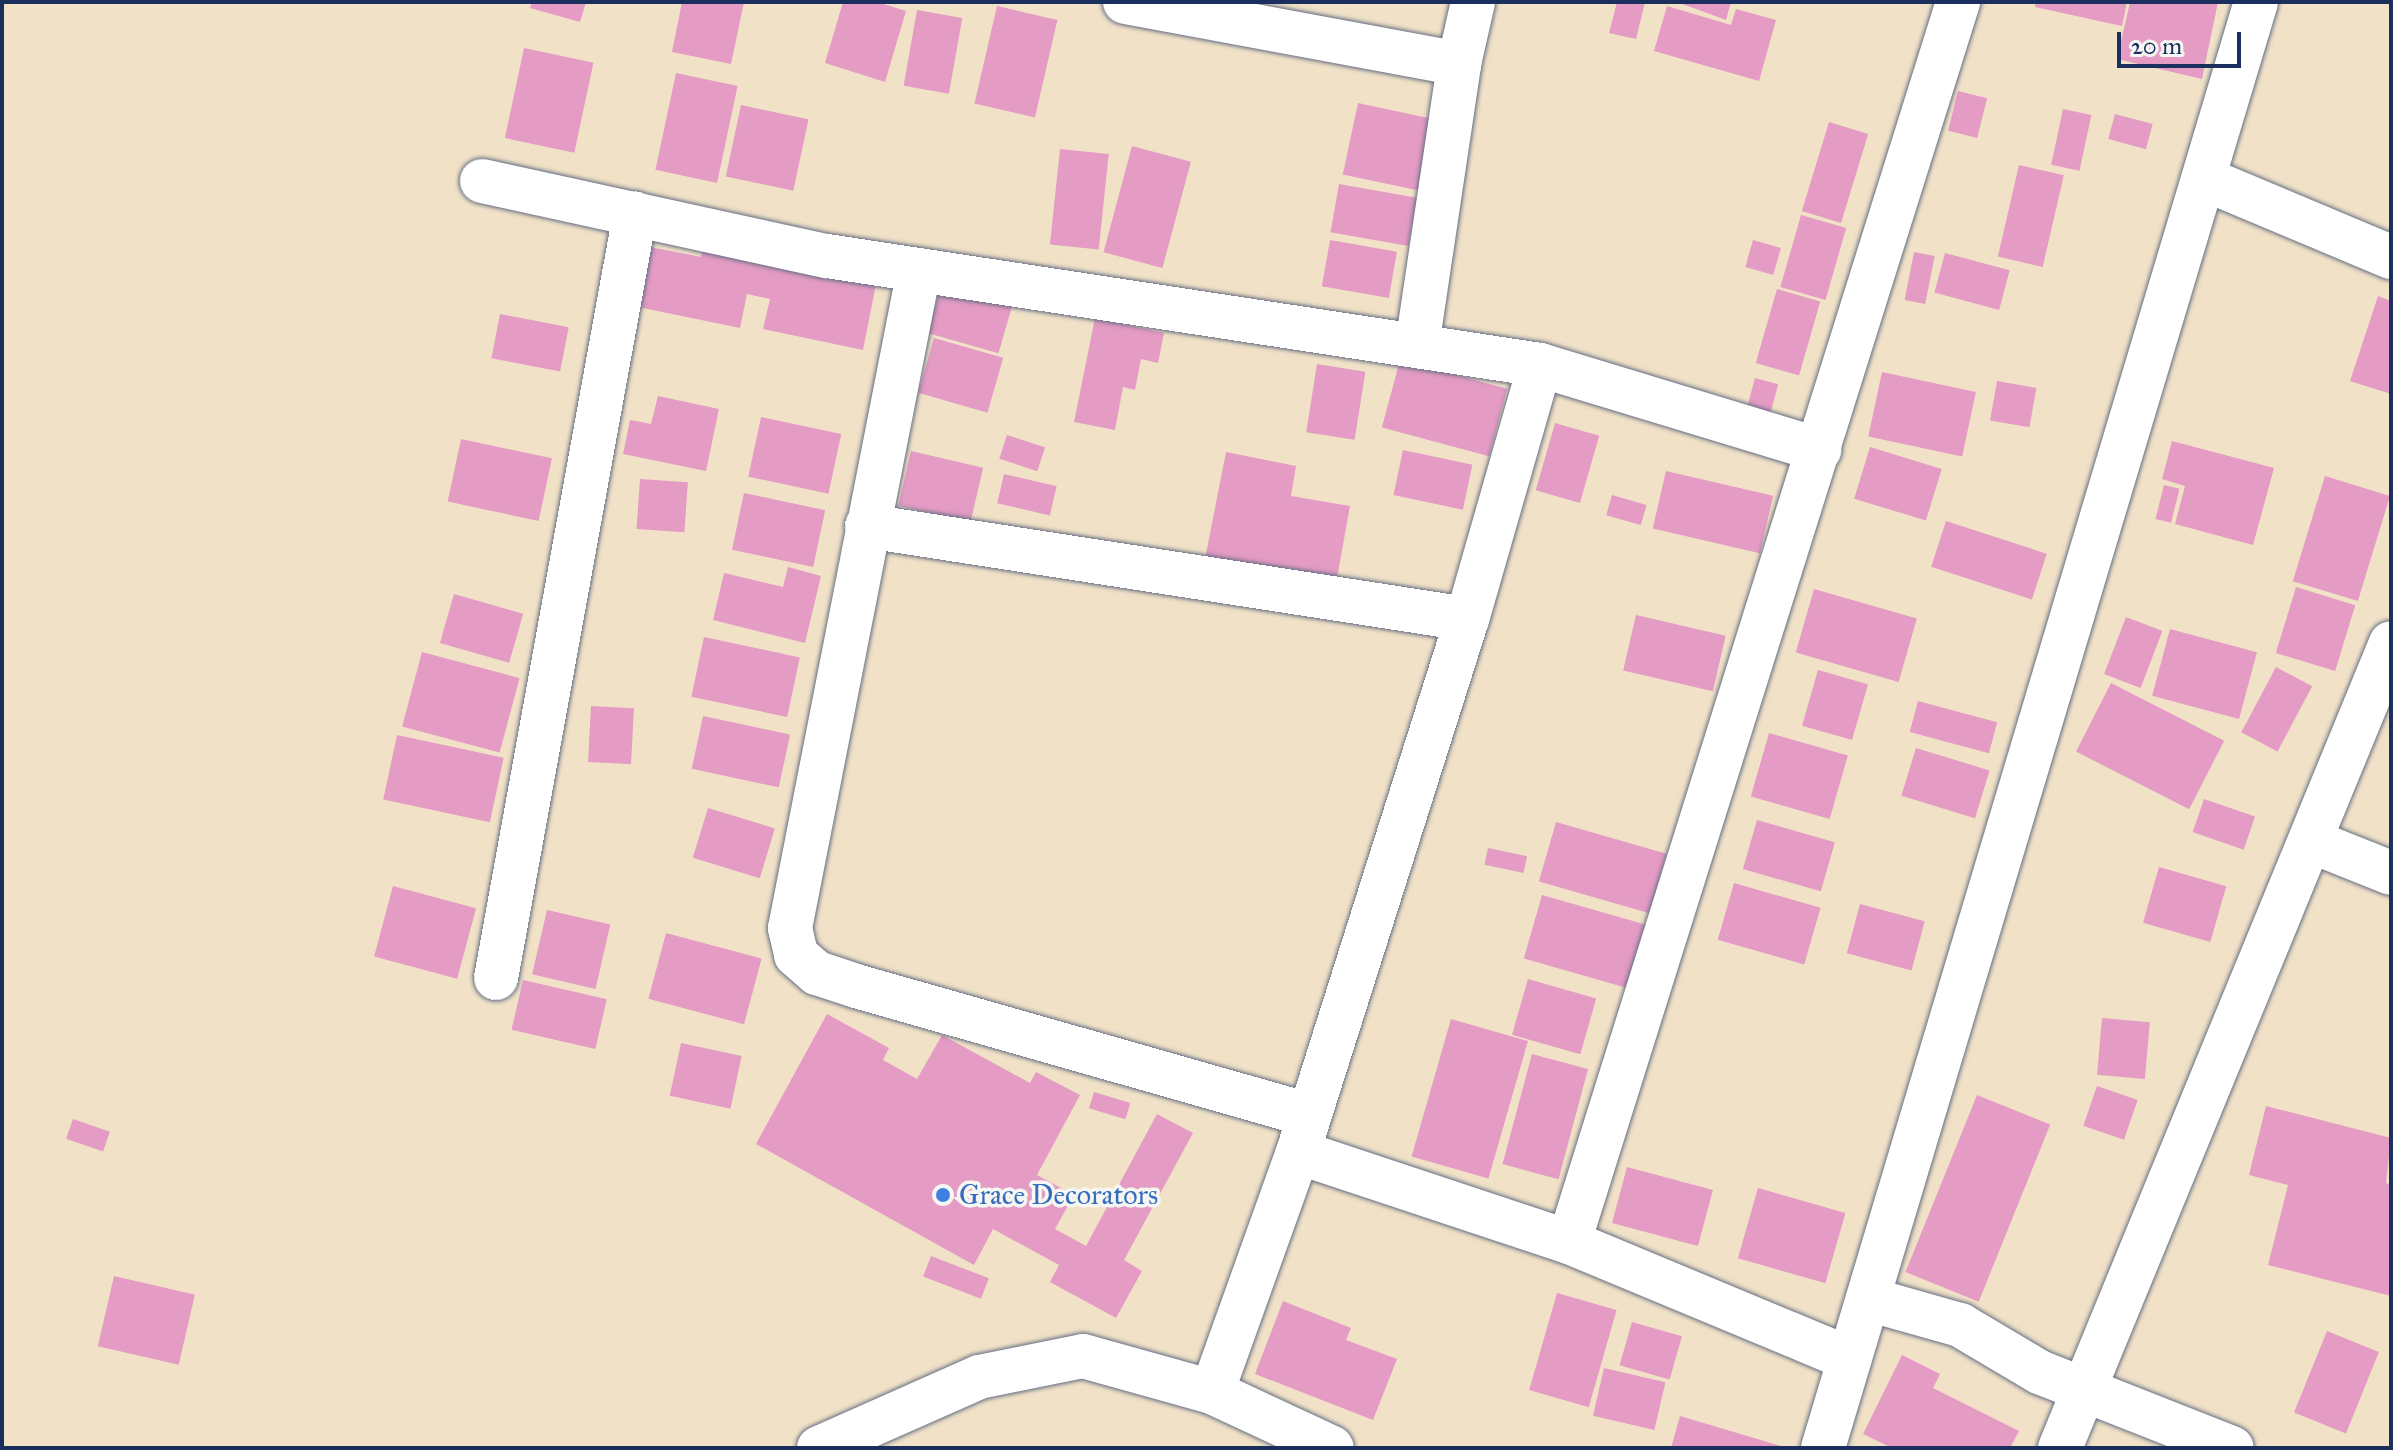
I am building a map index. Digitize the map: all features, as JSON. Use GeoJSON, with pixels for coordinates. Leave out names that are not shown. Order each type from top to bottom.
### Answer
{"type":"FeatureCollection","features":[{"type":"Feature","properties":{"kind":"street"},"geometry":{"type":"LineString","coordinates":[[1125,2],[1206,9],[1459,64]]}},
{"type":"Feature","properties":{"kind":"street"},"geometry":{"type":"LineString","coordinates":[[1417,346],[1459,64],[1473,2]]}},
{"type":"Feature","properties":{"kind":"street"},"geometry":{"type":"LineString","coordinates":[[1569,1242],[1958,2]]}},
{"type":"Feature","properties":{"kind":"street"},"geometry":{"type":"LineString","coordinates":[[1823,1448],[2256,2]]}},
{"type":"Feature","properties":{"kind":"street"},"geometry":{"type":"LineString","coordinates":[[2205,179],[2391,257]]}},
{"type":"Feature","properties":{"kind":"street"},"geometry":{"type":"LineString","coordinates":[[482,181],[827,256],[1540,365],[1819,450]]}},
{"type":"Feature","properties":{"kind":"street"},"geometry":{"type":"LineString","coordinates":[[496,978],[635,214]]}},
{"type":"Feature","properties":{"kind":"street"},"geometry":{"type":"LineString","coordinates":[[919,270],[790,928],[796,955],[817,973],[1303,1134],[1850,1359]]}},
{"type":"Feature","properties":{"kind":"street"},"geometry":{"type":"LineString","coordinates":[[1212,1392],[1303,1134],[1467,619],[1540,365]]}},
{"type":"Feature","properties":{"kind":"street"},"geometry":{"type":"LineString","coordinates":[[867,526],[1467,619]]}},
{"type":"Feature","properties":{"kind":"street"},"geometry":{"type":"LineString","coordinates":[[2060,1448],[2391,643]]}},
{"type":"Feature","properties":{"kind":"street"},"geometry":{"type":"LineString","coordinates":[[2311,841],[2391,873]]}},
{"type":"Feature","properties":{"kind":"street"},"geometry":{"type":"LineString","coordinates":[[1868,1299],[1960,1325],[2039,1372],[2232,1448]]}},
{"type":"Feature","properties":{"kind":"street"},"geometry":{"type":"LineString","coordinates":[[819,1448],[979,1377],[1083,1356],[1212,1392],[1332,1448]]}},
{"type":"Feature","properties":{"kind":"building"},"geometry":{"type":"Polygon","coordinates":[[[532,2],[586,2],[580,22],[530,8],[532,2]]]}},
{"type":"Feature","properties":{"kind":"building"},"geometry":{"type":"Polygon","coordinates":[[[682,2],[744,2],[731,64],[672,52],[682,2]]]}},
{"type":"Feature","properties":{"kind":"building"},"geometry":{"type":"Polygon","coordinates":[[[843,2],[877,2],[906,11],[885,82],[825,63],[843,2]]]}},
{"type":"Feature","properties":{"kind":"building"},"geometry":{"type":"Polygon","coordinates":[[[1617,2],[1645,2],[1636,39],[1609,33],[1617,2]]]}},
{"type":"Feature","properties":{"kind":"building"},"geometry":{"type":"Polygon","coordinates":[[[1677,2],[1731,2],[1726,20],[1677,2]]]}},
{"type":"Feature","properties":{"kind":"building"},"geometry":{"type":"Polygon","coordinates":[[[2036,2],[2127,2],[2122,26],[2035,7],[2036,2]]]}},
{"type":"Feature","properties":{"kind":"building"},"geometry":{"type":"Polygon","coordinates":[[[2130,2],[2218,2],[2202,79],[2117,59],[2130,2]]]}},
{"type":"Feature","properties":{"kind":"building"},"geometry":{"type":"Polygon","coordinates":[[[997,6],[1057,20],[1035,117],[975,103],[997,6]]]}},
{"type":"Feature","properties":{"kind":"building"},"geometry":{"type":"Polygon","coordinates":[[[1667,6],[1731,25],[1736,9],[1776,20],[1759,81],[1654,51],[1667,6]]]}},
{"type":"Feature","properties":{"kind":"building"},"geometry":{"type":"Polygon","coordinates":[[[917,10],[962,18],[949,94],[904,86],[917,10]]]}},
{"type":"Feature","properties":{"kind":"building"},"geometry":{"type":"Polygon","coordinates":[[[524,48],[593,63],[574,153],[505,138],[524,48]]]}},
{"type":"Feature","properties":{"kind":"building"},"geometry":{"type":"Polygon","coordinates":[[[676,73],[738,86],[717,183],[655,170],[676,73]]]}},
{"type":"Feature","properties":{"kind":"building"},"geometry":{"type":"Polygon","coordinates":[[[1958,91],[1987,98],[1977,138],[1948,131],[1958,91]]]}},
{"type":"Feature","properties":{"kind":"building"},"geometry":{"type":"Polygon","coordinates":[[[1358,103],[1436,120],[1421,191],[1343,174],[1358,103]]]}},
{"type":"Feature","properties":{"kind":"building"},"geometry":{"type":"Polygon","coordinates":[[[741,105],[808,119],[793,191],[726,176],[741,105]]]}},
{"type":"Feature","properties":{"kind":"building"},"geometry":{"type":"Polygon","coordinates":[[[2063,109],[2091,115],[2080,171],[2051,165],[2063,109]]]}},
{"type":"Feature","properties":{"kind":"building"},"geometry":{"type":"Polygon","coordinates":[[[2115,114],[2153,124],[2146,149],[2108,139],[2115,114]]]}},
{"type":"Feature","properties":{"kind":"building"},"geometry":{"type":"Polygon","coordinates":[[[1829,122],[1868,134],[1841,223],[1802,211],[1829,122]]]}},
{"type":"Feature","properties":{"kind":"building"},"geometry":{"type":"Polygon","coordinates":[[[1132,146],[1191,162],[1162,268],[1104,252],[1132,146]]]}},
{"type":"Feature","properties":{"kind":"building"},"geometry":{"type":"Polygon","coordinates":[[[1060,149],[1109,154],[1099,250],[1050,244],[1060,149]]]}},
{"type":"Feature","properties":{"kind":"building"},"geometry":{"type":"Polygon","coordinates":[[[2019,165],[2064,175],[2043,267],[1998,257],[2019,165]]]}},
{"type":"Feature","properties":{"kind":"building"},"geometry":{"type":"Polygon","coordinates":[[[1339,184],[1417,198],[1408,246],[1330,232],[1339,184]]]}},
{"type":"Feature","properties":{"kind":"building"},"geometry":{"type":"Polygon","coordinates":[[[1801,215],[1846,228],[1826,300],[1780,287],[1801,215]]]}},
{"type":"Feature","properties":{"kind":"building"},"geometry":{"type":"Polygon","coordinates":[[[1330,240],[1397,252],[1389,298],[1322,286],[1330,240]]]}},
{"type":"Feature","properties":{"kind":"building"},"geometry":{"type":"Polygon","coordinates":[[[1753,240],[1781,248],[1773,275],[1745,267],[1753,240]]]}},
{"type":"Feature","properties":{"kind":"building"},"geometry":{"type":"Polygon","coordinates":[[[650,247],[701,257],[703,248],[876,284],[863,350],[763,329],[770,299],[747,294],[740,328],[638,307],[650,247]]]}},
{"type":"Feature","properties":{"kind":"building"},"geometry":{"type":"Polygon","coordinates":[[[1914,252],[1935,256],[1925,304],[1905,300],[1914,252]]]}},
{"type":"Feature","properties":{"kind":"building"},"geometry":{"type":"Polygon","coordinates":[[[1945,253],[2010,270],[1999,310],[1934,293],[1945,253]]]}},
{"type":"Feature","properties":{"kind":"building"},"geometry":{"type":"Polygon","coordinates":[[[942,282],[1013,302],[999,353],[927,333],[942,282]]]}},
{"type":"Feature","properties":{"kind":"building"},"geometry":{"type":"Polygon","coordinates":[[[1777,289],[1820,301],[1799,375],[1756,363],[1777,289]]]}},
{"type":"Feature","properties":{"kind":"building"},"geometry":{"type":"Polygon","coordinates":[[[2378,296],[2391,301],[2391,394],[2350,381],[2378,296]]]}},
{"type":"Feature","properties":{"kind":"building"},"geometry":{"type":"Polygon","coordinates":[[[500,314],[569,327],[560,372],[491,358],[500,314]]]}},
{"type":"Feature","properties":{"kind":"building"},"geometry":{"type":"Polygon","coordinates":[[[1095,318],[1164,333],[1158,363],[1141,359],[1135,390],[1123,387],[1115,430],[1074,422],[1095,318]]]}},
{"type":"Feature","properties":{"kind":"building"},"geometry":{"type":"Polygon","coordinates":[[[934,338],[1003,358],[987,413],[918,393],[934,338]]]}},
{"type":"Feature","properties":{"kind":"building"},"geometry":{"type":"Polygon","coordinates":[[[1400,360],[1507,389],[1489,456],[1382,428],[1400,360]]]}},
{"type":"Feature","properties":{"kind":"building"},"geometry":{"type":"Polygon","coordinates":[[[1317,364],[1365,372],[1355,440],[1306,432],[1317,364]]]}},
{"type":"Feature","properties":{"kind":"building"},"geometry":{"type":"Polygon","coordinates":[[[1882,372],[1976,392],[1962,457],[1868,437],[1882,372]]]}},
{"type":"Feature","properties":{"kind":"building"},"geometry":{"type":"Polygon","coordinates":[[[1755,378],[1778,384],[1767,428],[1743,421],[1755,378]]]}},
{"type":"Feature","properties":{"kind":"building"},"geometry":{"type":"Polygon","coordinates":[[[1997,381],[2036,388],[2029,427],[1990,420],[1997,381]]]}},
{"type":"Feature","properties":{"kind":"building"},"geometry":{"type":"Polygon","coordinates":[[[658,396],[719,409],[706,471],[623,454],[630,420],[651,424],[658,396]]]}},
{"type":"Feature","properties":{"kind":"building"},"geometry":{"type":"Polygon","coordinates":[[[761,417],[841,434],[829,494],[748,477],[761,417]]]}},
{"type":"Feature","properties":{"kind":"building"},"geometry":{"type":"Polygon","coordinates":[[[1555,423],[1599,436],[1580,503],[1536,490],[1555,423]]]}},
{"type":"Feature","properties":{"kind":"building"},"geometry":{"type":"Polygon","coordinates":[[[1007,435],[1045,447],[1037,471],[999,459],[1007,435]]]}},
{"type":"Feature","properties":{"kind":"building"},"geometry":{"type":"Polygon","coordinates":[[[461,439],[552,458],[539,521],[448,502],[461,439]]]}},
{"type":"Feature","properties":{"kind":"building"},"geometry":{"type":"Polygon","coordinates":[[[2172,441],[2274,468],[2253,545],[2175,524],[2185,486],[2162,479],[2172,441]]]}},
{"type":"Feature","properties":{"kind":"building"},"geometry":{"type":"Polygon","coordinates":[[[1870,447],[1942,469],[1926,521],[1854,499],[1870,447]]]}},
{"type":"Feature","properties":{"kind":"building"},"geometry":{"type":"Polygon","coordinates":[[[1403,450],[1472,465],[1463,510],[1393,495],[1403,450]]]}},
{"type":"Feature","properties":{"kind":"building"},"geometry":{"type":"Polygon","coordinates":[[[911,451],[983,468],[971,522],[898,506],[911,451]]]}},
{"type":"Feature","properties":{"kind":"building"},"geometry":{"type":"Polygon","coordinates":[[[1226,452],[1296,466],[1291,496],[1350,506],[1337,578],[1205,559],[1226,452]]]}},
{"type":"Feature","properties":{"kind":"building"},"geometry":{"type":"Polygon","coordinates":[[[1666,471],[1773,496],[1760,553],[1653,528],[1666,471]]]}},
{"type":"Feature","properties":{"kind":"building"},"geometry":{"type":"Polygon","coordinates":[[[1004,474],[1057,486],[1050,515],[997,503],[1004,474]]]}},
{"type":"Feature","properties":{"kind":"building"},"geometry":{"type":"Polygon","coordinates":[[[2325,476],[2390,496],[2358,601],[2293,581],[2325,476]]]}},
{"type":"Feature","properties":{"kind":"building"},"geometry":{"type":"Polygon","coordinates":[[[640,479],[688,482],[684,532],[637,529],[640,479]]]}},
{"type":"Feature","properties":{"kind":"building"},"geometry":{"type":"Polygon","coordinates":[[[2164,485],[2180,489],[2171,523],[2156,519],[2164,485]]]}},
{"type":"Feature","properties":{"kind":"building"},"geometry":{"type":"Polygon","coordinates":[[[744,493],[825,510],[813,567],[732,550],[744,493]]]}},
{"type":"Feature","properties":{"kind":"building"},"geometry":{"type":"Polygon","coordinates":[[[1612,495],[1647,505],[1641,525],[1606,515],[1612,495]]]}},
{"type":"Feature","properties":{"kind":"building"},"geometry":{"type":"Polygon","coordinates":[[[1946,521],[2047,554],[2032,599],[1931,567],[1946,521]]]}},
{"type":"Feature","properties":{"kind":"building"},"geometry":{"type":"Polygon","coordinates":[[[788,567],[821,576],[805,643],[713,620],[724,573],[783,587],[788,567]]]}},
{"type":"Feature","properties":{"kind":"building"},"geometry":{"type":"Polygon","coordinates":[[[2296,587],[2355,605],[2335,671],[2276,653],[2296,587]]]}},
{"type":"Feature","properties":{"kind":"building"},"geometry":{"type":"Polygon","coordinates":[[[1814,589],[1917,618],[1899,682],[1796,652],[1814,589]]]}},
{"type":"Feature","properties":{"kind":"building"},"geometry":{"type":"Polygon","coordinates":[[[454,594],[523,614],[509,663],[440,643],[454,594]]]}},
{"type":"Feature","properties":{"kind":"building"},"geometry":{"type":"Polygon","coordinates":[[[1636,615],[1726,636],[1713,691],[1623,671],[1636,615]]]}},
{"type":"Feature","properties":{"kind":"building"},"geometry":{"type":"Polygon","coordinates":[[[2126,617],[2162,631],[2141,688],[2104,674],[2126,617]]]}},
{"type":"Feature","properties":{"kind":"building"},"geometry":{"type":"Polygon","coordinates":[[[2170,629],[2257,652],[2239,719],[2152,696],[2170,629]]]}},
{"type":"Feature","properties":{"kind":"building"},"geometry":{"type":"Polygon","coordinates":[[[704,637],[800,657],[787,717],[691,697],[704,637]]]}},
{"type":"Feature","properties":{"kind":"building"},"geometry":{"type":"Polygon","coordinates":[[[422,652],[520,678],[500,753],[402,726],[422,652]]]}},
{"type":"Feature","properties":{"kind":"building"},"geometry":{"type":"Polygon","coordinates":[[[2276,667],[2312,686],[2277,752],[2241,732],[2276,667]]]}},
{"type":"Feature","properties":{"kind":"building"},"geometry":{"type":"Polygon","coordinates":[[[1818,670],[1868,684],[1852,740],[1802,726],[1818,670]]]}},
{"type":"Feature","properties":{"kind":"building"},"geometry":{"type":"Polygon","coordinates":[[[2111,683],[2224,741],[2189,809],[2076,752],[2111,683]]]}},
{"type":"Feature","properties":{"kind":"building"},"geometry":{"type":"Polygon","coordinates":[[[1918,701],[1997,722],[1989,753],[1910,732],[1918,701]]]}},
{"type":"Feature","properties":{"kind":"building"},"geometry":{"type":"Polygon","coordinates":[[[591,706],[634,708],[631,764],[588,762],[591,706]]]}},
{"type":"Feature","properties":{"kind":"building"},"geometry":{"type":"Polygon","coordinates":[[[703,716],[790,735],[779,787],[692,769],[703,716]]]}},
{"type":"Feature","properties":{"kind":"building"},"geometry":{"type":"Polygon","coordinates":[[[1769,733],[1848,756],[1830,819],[1751,796],[1769,733]]]}},
{"type":"Feature","properties":{"kind":"building"},"geometry":{"type":"Polygon","coordinates":[[[397,735],[504,758],[490,822],[383,800],[397,735]]]}},
{"type":"Feature","properties":{"kind":"building"},"geometry":{"type":"Polygon","coordinates":[[[1916,748],[1990,771],[1975,818],[1901,796],[1916,748]]]}},
{"type":"Feature","properties":{"kind":"building"},"geometry":{"type":"Polygon","coordinates":[[[2204,799],[2255,817],[2244,850],[2193,832],[2204,799]]]}},
{"type":"Feature","properties":{"kind":"building"},"geometry":{"type":"Polygon","coordinates":[[[708,808],[775,828],[760,878],[693,858],[708,808]]]}},
{"type":"Feature","properties":{"kind":"building"},"geometry":{"type":"Polygon","coordinates":[[[1757,820],[1835,842],[1821,891],[1743,869],[1757,820]]]}},
{"type":"Feature","properties":{"kind":"building"},"geometry":{"type":"Polygon","coordinates":[[[1556,822],[1667,854],[1649,913],[1539,882],[1556,822]]]}},
{"type":"Feature","properties":{"kind":"building"},"geometry":{"type":"Polygon","coordinates":[[[1488,848],[1527,856],[1524,873],[1484,865],[1488,848]]]}},
{"type":"Feature","properties":{"kind":"building"},"geometry":{"type":"Polygon","coordinates":[[[2159,867],[2226,886],[2210,942],[2143,923],[2159,867]]]}},
{"type":"Feature","properties":{"kind":"building"},"geometry":{"type":"Polygon","coordinates":[[[1734,883],[1821,908],[1804,965],[1718,940],[1734,883]]]}},
{"type":"Feature","properties":{"kind":"building"},"geometry":{"type":"Polygon","coordinates":[[[393,886],[476,908],[457,979],[374,957],[393,886]]]}},
{"type":"Feature","properties":{"kind":"building"},"geometry":{"type":"Polygon","coordinates":[[[1542,895],[1650,926],[1631,989],[1524,958],[1542,895]]]}},
{"type":"Feature","properties":{"kind":"building"},"geometry":{"type":"Polygon","coordinates":[[[1860,904],[1925,921],[1912,971],[1847,953],[1860,904]]]}},
{"type":"Feature","properties":{"kind":"building"},"geometry":{"type":"Polygon","coordinates":[[[547,910],[610,925],[595,989],[532,974],[547,910]]]}},
{"type":"Feature","properties":{"kind":"building"},"geometry":{"type":"Polygon","coordinates":[[[666,933],[762,959],[744,1024],[648,999],[666,933]]]}},
{"type":"Feature","properties":{"kind":"building"},"geometry":{"type":"Polygon","coordinates":[[[1528,979],[1596,999],[1580,1054],[1512,1035],[1528,979]]]}},
{"type":"Feature","properties":{"kind":"building"},"geometry":{"type":"Polygon","coordinates":[[[523,980],[607,999],[595,1049],[512,1030],[523,980]]]}},
{"type":"Feature","properties":{"kind":"building"},"geometry":{"type":"Polygon","coordinates":[[[827,1014],[889,1048],[883,1060],[917,1079],[942,1035],[1030,1083],[1036,1072],[1080,1095],[1037,1175],[1074,1195],[1055,1229],[1086,1246],[1157,1114],[1193,1133],[1124,1260],[1142,1271],[1116,1318],[1050,1282],[1059,1265],[993,1229],[974,1265],[756,1144],[827,1014]]]}},
{"type":"Feature","properties":{"kind":"building"},"geometry":{"type":"Polygon","coordinates":[[[2102,1018],[2150,1022],[2145,1079],[2097,1075],[2102,1018]]]}},
{"type":"Feature","properties":{"kind":"building"},"geometry":{"type":"Polygon","coordinates":[[[1451,1019],[1528,1041],[1488,1179],[1412,1156],[1451,1019]]]}},
{"type":"Feature","properties":{"kind":"building"},"geometry":{"type":"Polygon","coordinates":[[[681,1043],[742,1056],[730,1109],[670,1096],[681,1043]]]}},
{"type":"Feature","properties":{"kind":"building"},"geometry":{"type":"Polygon","coordinates":[[[1532,1054],[1588,1069],[1559,1179],[1502,1164],[1532,1054]]]}},
{"type":"Feature","properties":{"kind":"building"},"geometry":{"type":"Polygon","coordinates":[[[2097,1086],[2138,1100],[2124,1140],[2083,1126],[2097,1086]]]}},
{"type":"Feature","properties":{"kind":"building"},"geometry":{"type":"Polygon","coordinates":[[[1094,1092],[1130,1103],[1125,1119],[1089,1108],[1094,1092]]]}},
{"type":"Feature","properties":{"kind":"building"},"geometry":{"type":"Polygon","coordinates":[[[1977,1095],[2050,1125],[1979,1302],[1905,1272],[1977,1095]]]}},
{"type":"Feature","properties":{"kind":"building"},"geometry":{"type":"Polygon","coordinates":[[[2266,1106],[2391,1138],[2386,1183],[2391,1185],[2391,1296],[2268,1265],[2288,1185],[2249,1175],[2266,1106]]]}},
{"type":"Feature","properties":{"kind":"building"},"geometry":{"type":"Polygon","coordinates":[[[73,1119],[110,1132],[103,1152],[66,1139],[73,1119]]]}},
{"type":"Feature","properties":{"kind":"building"},"geometry":{"type":"Polygon","coordinates":[[[1627,1167],[1713,1190],[1698,1246],[1612,1223],[1627,1167]]]}},
{"type":"Feature","properties":{"kind":"building"},"geometry":{"type":"Polygon","coordinates":[[[1758,1188],[1845,1213],[1825,1283],[1738,1258],[1758,1188]]]}},
{"type":"Feature","properties":{"kind":"building"},"geometry":{"type":"Polygon","coordinates":[[[931,1256],[989,1278],[981,1299],[923,1277],[931,1256]]]}},
{"type":"Feature","properties":{"kind":"building"},"geometry":{"type":"Polygon","coordinates":[[[114,1276],[195,1295],[179,1365],[98,1346],[114,1276]]]}},
{"type":"Feature","properties":{"kind":"building"},"geometry":{"type":"Polygon","coordinates":[[[1557,1293],[1617,1310],[1589,1407],[1529,1390],[1557,1293]]]}},
{"type":"Feature","properties":{"kind":"building"},"geometry":{"type":"Polygon","coordinates":[[[1283,1301],[1351,1328],[1346,1340],[1397,1359],[1373,1420],[1255,1374],[1283,1301]]]}},
{"type":"Feature","properties":{"kind":"building"},"geometry":{"type":"Polygon","coordinates":[[[1632,1322],[1682,1336],[1670,1380],[1620,1365],[1632,1322]]]}},
{"type":"Feature","properties":{"kind":"building"},"geometry":{"type":"Polygon","coordinates":[[[2327,1331],[2379,1352],[2346,1434],[2294,1413],[2327,1331]]]}},
{"type":"Feature","properties":{"kind":"building"},"geometry":{"type":"Polygon","coordinates":[[[1902,1355],[1940,1374],[1933,1388],[2019,1431],[2010,1448],[1892,1448],[1863,1434],[1902,1355]]]}},
{"type":"Feature","properties":{"kind":"building"},"geometry":{"type":"Polygon","coordinates":[[[1604,1368],[1665,1382],[1654,1430],[1593,1416],[1604,1368]]]}},
{"type":"Feature","properties":{"kind":"building"},"geometry":{"type":"Polygon","coordinates":[[[1680,1416],[1784,1447],[1671,1448],[1680,1416]]]}},
{"type":"Feature","properties":{"kind":"place","name":"Grace Decorators"},"geometry":{"type":"Point","coordinates":[943,1195]}}]}
